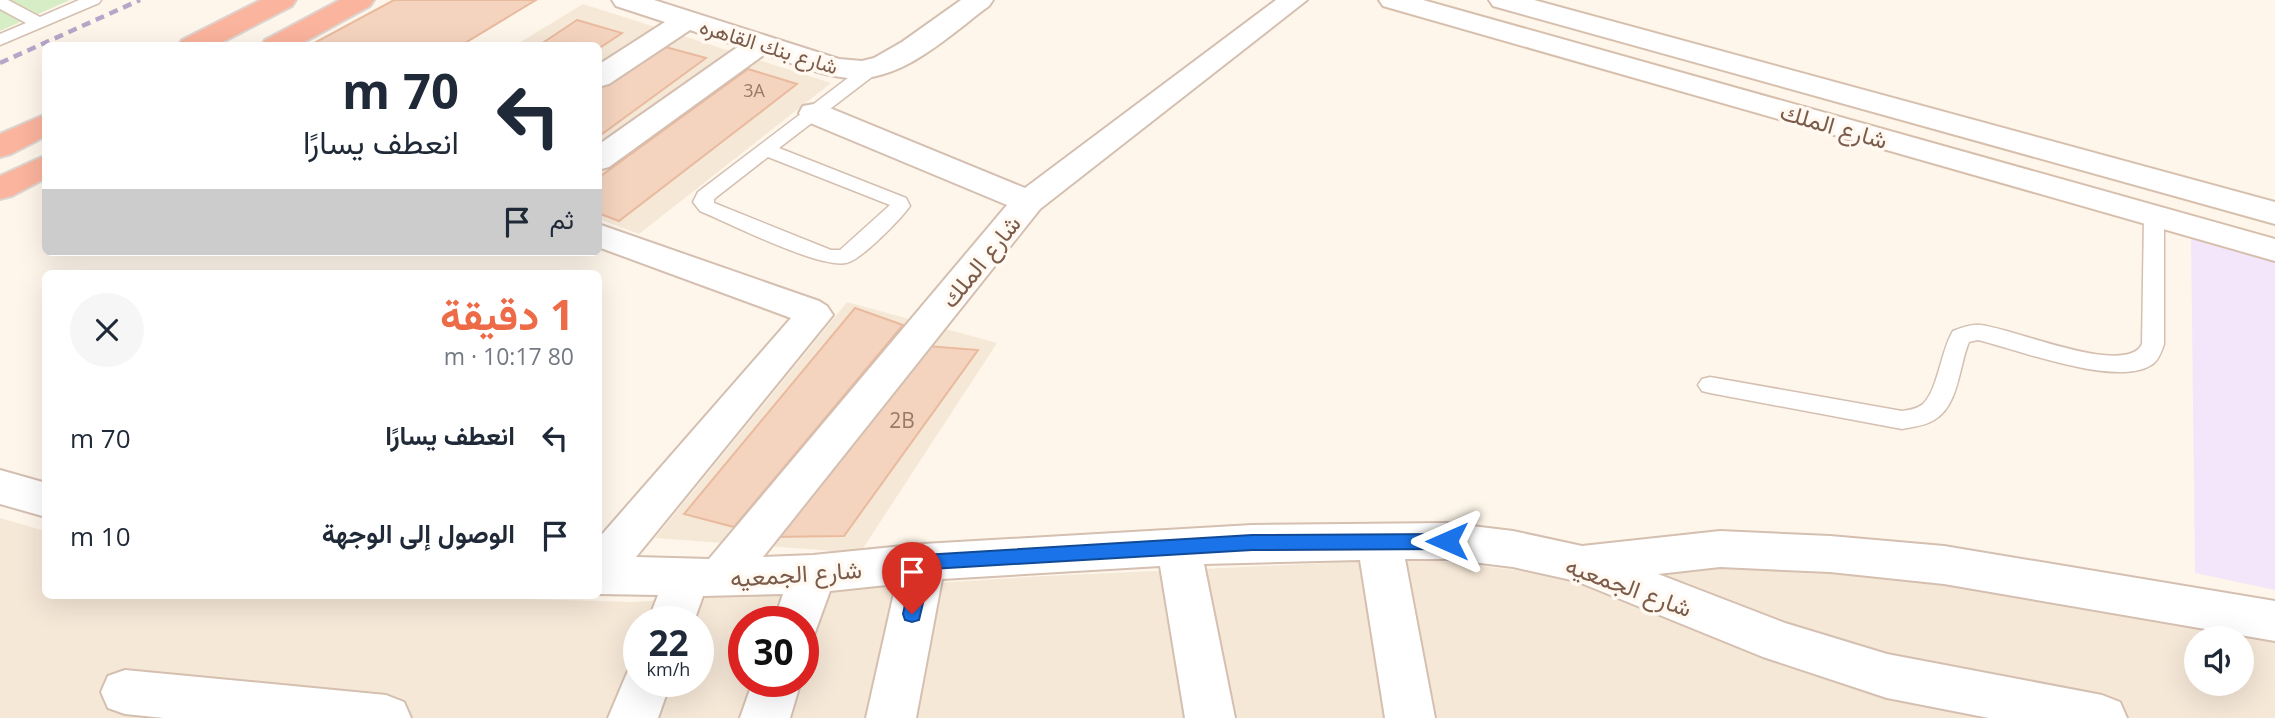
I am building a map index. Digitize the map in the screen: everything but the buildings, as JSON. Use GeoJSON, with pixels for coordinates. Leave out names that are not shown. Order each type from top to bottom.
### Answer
{"type":"FeatureCollection","features":[{"type":"Feature","properties":{"kind":"highway"},"geometry":{"type":"LineString","coordinates":[[200,42],[282,0]]}},
{"type":"Feature","properties":{"kind":"highway"},"geometry":{"type":"LineString","coordinates":[[301,0],[301,3],[313,8],[332,8],[357,2]]}},
{"type":"Feature","properties":{"kind":"highway"},"geometry":{"type":"LineString","coordinates":[[282,42],[357,2]]}},
{"type":"Feature","properties":{"kind":"highway"},"geometry":{"type":"LineString","coordinates":[[0,147],[42,124]]}},
{"type":"Feature","properties":{"kind":"highway"},"geometry":{"type":"LineString","coordinates":[[0,189],[42,167]]}},
{"type":"Feature","properties":{"kind":"street","name":"شارع بنك القاهره"},"geometry":{"type":"LineString","coordinates":[[626,0],[834,67],[852,70],[871,69],[889,62],[979,0]]}},
{"type":"Feature","properties":{"kind":"street","name":"شارع الملك"},"geometry":{"type":"LineString","coordinates":[[682,606],[703,578],[1028,202],[1293,0]]}},
{"type":"Feature","properties":{"kind":"street","name":"شارع الملك"},"geometry":{"type":"LineString","coordinates":[[1393,0],[2275,250]]}},
{"type":"Feature","properties":{"kind":"street","name":"شارع الملك"},"geometry":{"type":"LineString","coordinates":[[1503,0],[2275,213]]}},
{"type":"Feature","properties":{"kind":"street"},"geometry":{"type":"LineString","coordinates":[[602,75],[686,20]]}},
{"type":"Feature","properties":{"kind":"street"},"geometry":{"type":"LineString","coordinates":[[602,157],[760,44]]}},
{"type":"Feature","properties":{"kind":"street"},"geometry":{"type":"LineString","coordinates":[[814,113],[1028,202]]}},
{"type":"Feature","properties":{"kind":"street"},"geometry":{"type":"LineString","coordinates":[[602,236],[814,315],[602,568]]}},
{"type":"Feature","properties":{"kind":"street"},"geometry":{"type":"LineString","coordinates":[[0,487],[42,499]]}},
{"type":"Feature","properties":{"kind":"street"},"geometry":{"type":"LineString","coordinates":[[1379,541],[1410,718]]}},
{"type":"Feature","properties":{"kind":"street","name":"شارع الجمعيه"},"geometry":{"type":"LineString","coordinates":[[602,573],[703,578],[813,574],[923,562],[1179,547],[1447,541],[1513,549],[1581,564],[1780,642],[1887,676],[2102,718]]}},
{"type":"Feature","properties":{"kind":"street"},"geometry":{"type":"LineString","coordinates":[[1179,547],[1210,718]]}},
{"type":"Feature","properties":{"kind":"street"},"geometry":{"type":"LineString","coordinates":[[1581,564],[1720,549],[1830,554],[1944,565],[2275,621]]}},
{"type":"Feature","properties":{"kind":"street"},"geometry":{"type":"LineString","coordinates":[[891,718],[923,562]]}},
{"type":"Feature","properties":{"kind":"street"},"geometry":{"type":"LineString","coordinates":[[802,606],[813,574]]}},
{"type":"Feature","properties":{"kind":"street"},"geometry":{"type":"LineString","coordinates":[[125,692],[386,718]]}},
{"type":"Feature","properties":{"kind":"street"},"geometry":{"type":"LineString","coordinates":[[633,718],[642,697]]}},
{"type":"Feature","properties":{"kind":"street"},"geometry":{"type":"LineString","coordinates":[[765,718],[772,697]]}},
{"type":"Feature","properties":{"kind":"lane"},"geometry":{"type":"LineString","coordinates":[[0,40],[93,0]]}},
{"type":"Feature","properties":{"kind":"lane"},"geometry":{"type":"LineString","coordinates":[[0,2],[39,23]]}},
{"type":"Feature","properties":{"kind":"lane"},"geometry":{"type":"LineString","coordinates":[[766,150],[894,198],[900,206],[851,252],[837,258],[707,207],[703,202],[705,196],[871,69]]}},
{"type":"Feature","properties":{"kind":"lane"},"geometry":{"type":"LineString","coordinates":[[1710,384],[1902,420],[1927,414],[1940,399],[1954,345],[1961,335],[1978,332],[1999,335],[2103,365],[2128,365],[2146,358],[2153,344],[2154,216]]}},
{"type":"Feature","properties":{"kind":"shaded area"},"geometry":{"type":"Polygon","coordinates":[[[583,4],[831,83],[639,234],[602,220],[602,42],[521,42],[583,4]]]}},
{"type":"Feature","properties":{"kind":"shaded area"},"geometry":{"type":"Polygon","coordinates":[[[2191,236],[2275,260],[2275,590],[2195,573],[2191,236]]]}},
{"type":"Feature","properties":{"kind":"shaded area"},"geometry":{"type":"Polygon","coordinates":[[[847,302],[997,343],[860,553],[655,538],[847,302]]]}},
{"type":"Feature","properties":{"kind":"shaded area"},"geometry":{"type":"Polygon","coordinates":[[[0,518],[42,530],[42,599],[526,599],[633,602],[1045,576],[1419,559],[1577,577],[1653,543],[2019,593],[2215,626],[2184,626],[2184,696],[2254,696],[2254,632],[2275,636],[2275,718],[0,718],[0,518]]]}},
{"type":"Feature","properties":{"kind":"green space"},"geometry":{"type":"Polygon","coordinates":[[[0,0],[70,0],[0,31],[0,0]]]}},
{"type":"Feature","properties":{"kind":"railway"},"geometry":{"type":"LineString","coordinates":[[47,42],[140,0]]}},
{"type":"Feature","properties":{"kind":"railway"},"geometry":{"type":"LineString","coordinates":[[0,63],[42,44]]}},
{"type":"Feature","properties":{"kind":"route"},"geometry":{"type":"LineString","coordinates":[[912,614],[923,562],[1252,543],[1447,541]]}}]}
